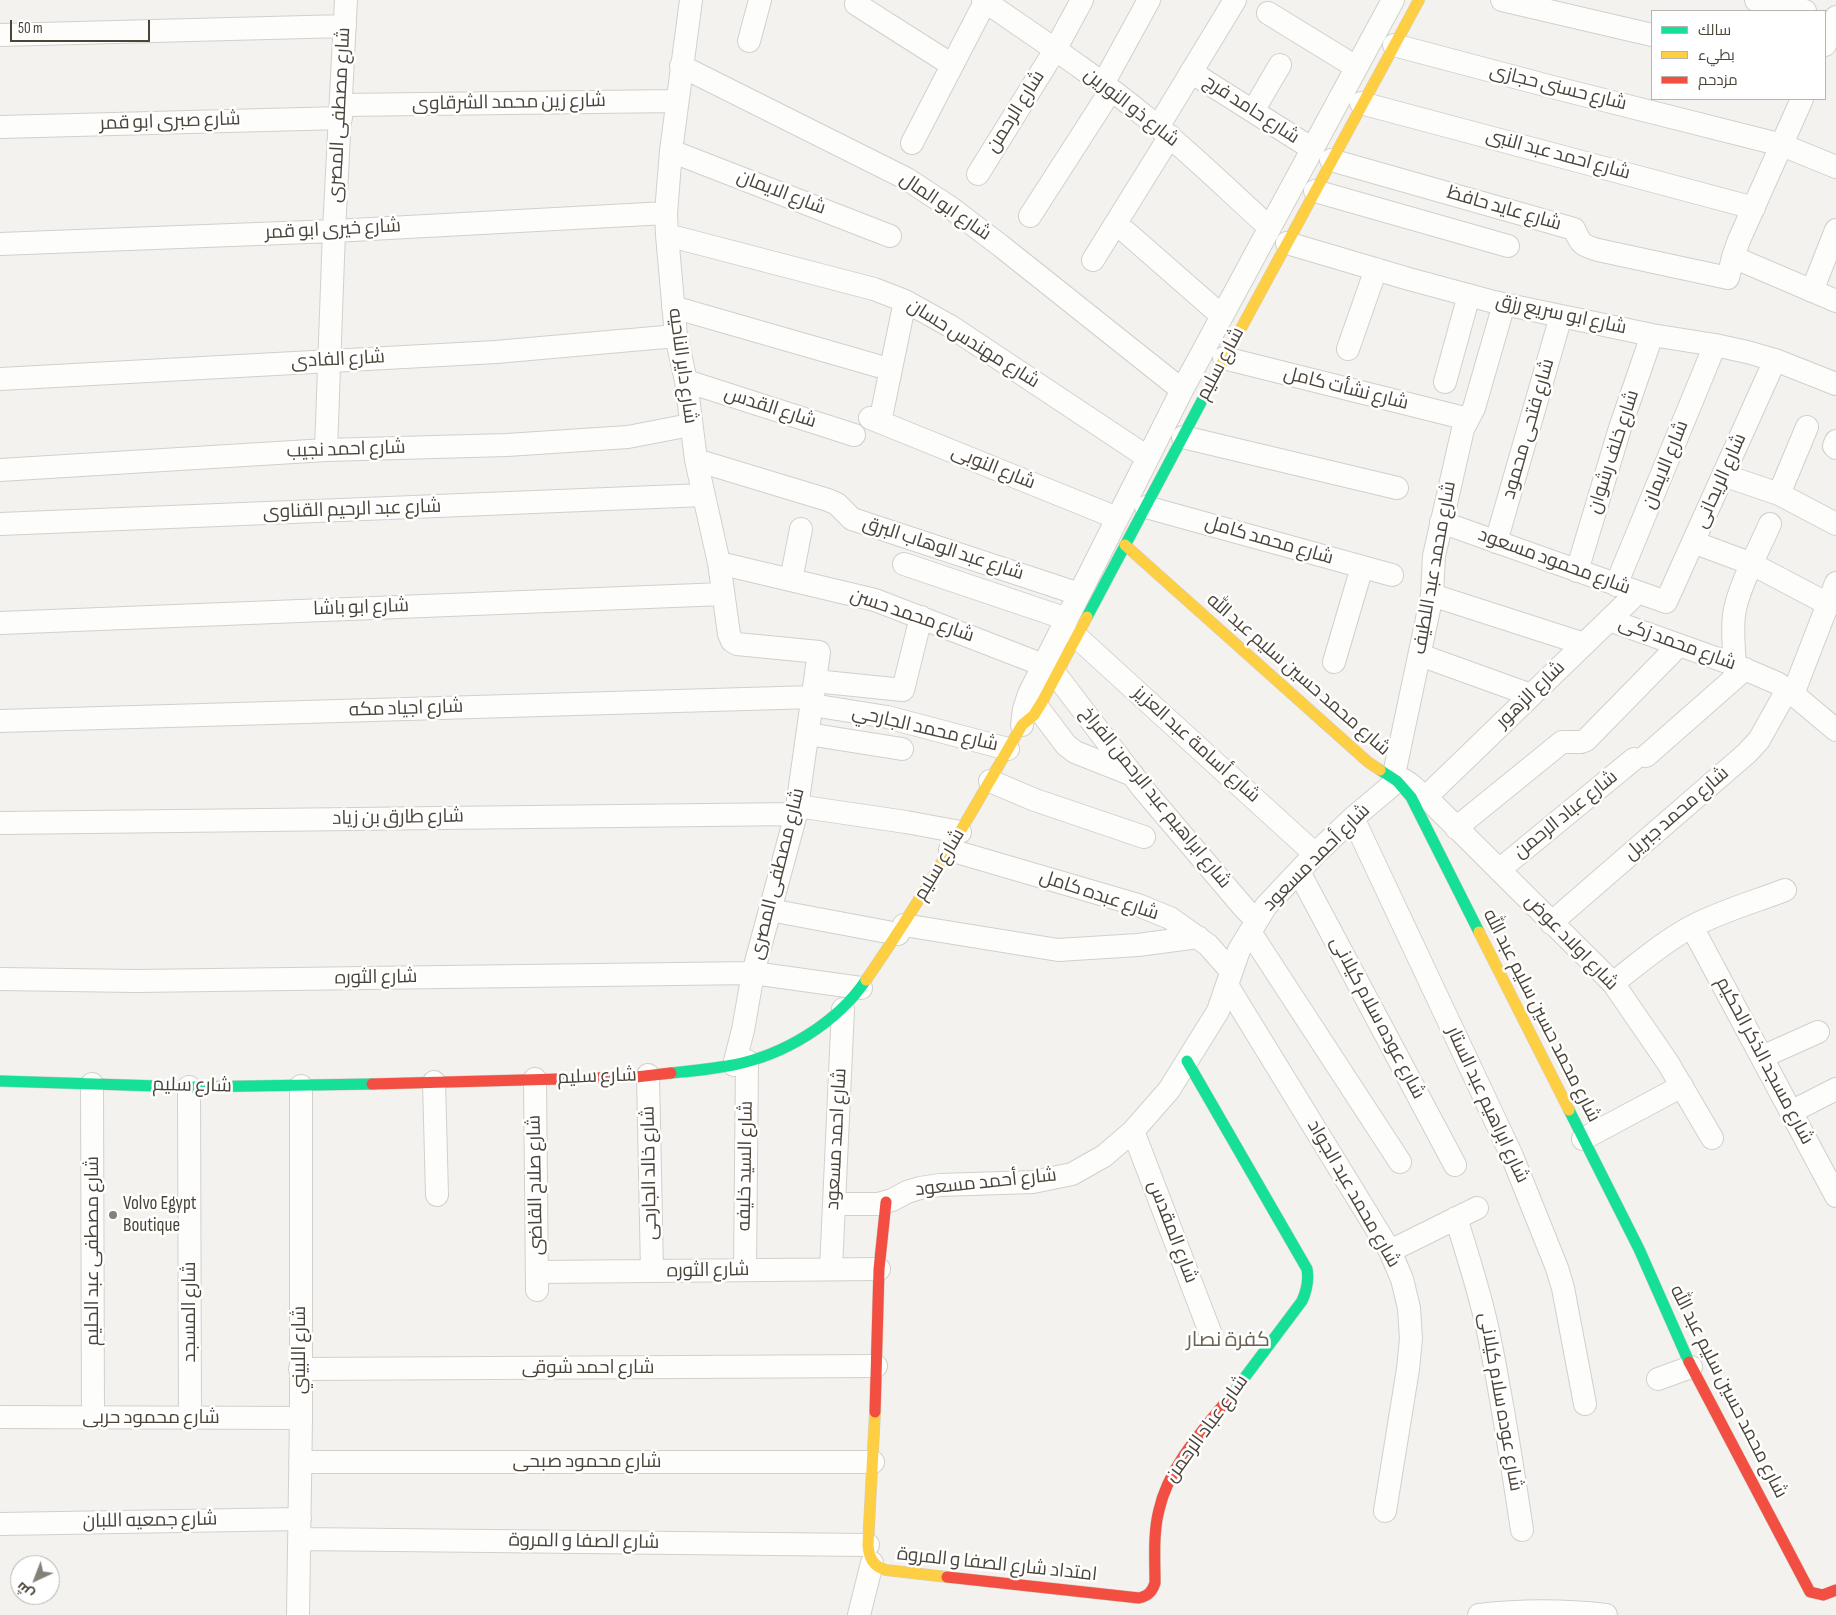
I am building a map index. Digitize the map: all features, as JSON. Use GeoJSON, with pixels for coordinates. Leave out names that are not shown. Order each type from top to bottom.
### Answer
{"type":"FeatureCollection","features":[{"type":"Feature","properties":{"kind":"street","name":"شارع مصطفى المصرى"},"geometry":{"type":"LineString","coordinates":[[326,450],[334,231],[346,0]]}},
{"type":"Feature","properties":{"kind":"street","name":"شارع داير الناحيه"},"geometry":{"type":"LineString","coordinates":[[691,0],[671,151],[666,213],[667,235],[676,336],[686,381],[690,425],[696,460],[719,564],[729,634],[732,641],[737,644],[819,652]]}},
{"type":"Feature","properties":{"kind":"street"},"geometry":{"type":"LineString","coordinates":[[749,41],[760,0]]}},
{"type":"Feature","properties":{"kind":"street","name":"شارع الرحمن"},"geometry":{"type":"LineString","coordinates":[[978,174],[1055,50],[1082,0]]}},
{"type":"Feature","properties":{"kind":"street"},"geometry":{"type":"LineString","coordinates":[[1030,216],[1107,87],[1148,0]]}},
{"type":"Feature","properties":{"kind":"street"},"geometry":{"type":"LineString","coordinates":[[1094,260],[1164,132],[1191,72],[1234,0]]}},
{"type":"Feature","properties":{"kind":"street","name":"شارع سليم"},"geometry":{"type":"LineString","coordinates":[[1072,628],[1079,594],[1147,458],[1311,148],[1393,0]]}},
{"type":"Feature","properties":{"kind":"street","name":"شارع سليم"},"geometry":{"type":"LineString","coordinates":[[1022,725],[1024,709],[1050,670],[1072,628],[1125,546],[1224,358],[1419,0]]}},
{"type":"Feature","properties":{"kind":"street"},"geometry":{"type":"LineString","coordinates":[[1502,0],[1651,35]]}},
{"type":"Feature","properties":{"kind":"street"},"geometry":{"type":"LineString","coordinates":[[1756,0],[1801,10]]}},
{"type":"Feature","properties":{"kind":"street"},"geometry":{"type":"LineString","coordinates":[[912,143],[952,65],[989,2]]}},
{"type":"Feature","properties":{"kind":"street","name":"شارع ذو النورين"},"geometry":{"type":"LineString","coordinates":[[989,2],[1107,87],[1164,132],[1270,228]]}},
{"type":"Feature","properties":{"kind":"street"},"geometry":{"type":"LineString","coordinates":[[856,4],[952,65]]}},
{"type":"Feature","properties":{"kind":"street"},"geometry":{"type":"LineString","coordinates":[[1268,13],[1356,67]]}},
{"type":"Feature","properties":{"kind":"street"},"geometry":{"type":"LineString","coordinates":[[1826,43],[1836,18]]}},
{"type":"Feature","properties":{"kind":"street"},"geometry":{"type":"LineString","coordinates":[[0,34],[345,26]]}},
{"type":"Feature","properties":{"kind":"street","name":"شارع حسنى حجازى"},"geometry":{"type":"LineString","coordinates":[[1394,45],[1782,145],[1836,167]]}},
{"type":"Feature","properties":{"kind":"street"},"geometry":{"type":"LineString","coordinates":[[1252,111],[1280,65]]}},
{"type":"Feature","properties":{"kind":"street","name":"شارع ابو المال"},"geometry":{"type":"LineString","coordinates":[[682,66],[907,179],[951,208],[1001,246],[1182,390]]}},
{"type":"Feature","properties":{"kind":"street","name":"شارع حامد فرج"},"geometry":{"type":"LineString","coordinates":[[1191,72],[1311,148]]}},
{"type":"Feature","properties":{"kind":"street"},"geometry":{"type":"LineString","coordinates":[[1802,100],[1730,268],[1812,291],[1836,301]]}},
{"type":"Feature","properties":{"kind":"street","name":"شارع زين محمد الشرقاوى"},"geometry":{"type":"LineString","coordinates":[[341,111],[677,101]]}},
{"type":"Feature","properties":{"kind":"street","name":"شارع احمد عبد النبى"},"geometry":{"type":"LineString","coordinates":[[1362,103],[1754,208]]}},
{"type":"Feature","properties":{"kind":"street","name":"شارع صبرى ابو قمر"},"geometry":{"type":"LineString","coordinates":[[0,127],[341,111]]}},
{"type":"Feature","properties":{"kind":"street","name":"شارع الايمان"},"geometry":{"type":"LineString","coordinates":[[671,151],[890,236]]}},
{"type":"Feature","properties":{"kind":"street","name":"شارع عايد حافظ"},"geometry":{"type":"LineString","coordinates":[[1331,160],[1574,229],[1579,241],[1586,246],[1598,250],[1730,268]]}},
{"type":"Feature","properties":{"kind":"street"},"geometry":{"type":"LineString","coordinates":[[1314,191],[1508,246]]}},
{"type":"Feature","properties":{"kind":"street","name":"شارع خيرى ابو قمر"},"geometry":{"type":"LineString","coordinates":[[0,244],[334,231],[666,213]]}},
{"type":"Feature","properties":{"kind":"street"},"geometry":{"type":"LineString","coordinates":[[1812,291],[1836,230]]}},
{"type":"Feature","properties":{"kind":"street"},"geometry":{"type":"LineString","coordinates":[[1126,232],[1222,316]]}},
{"type":"Feature","properties":{"kind":"street","name":"شارع مهندس حسان"},"geometry":{"type":"LineString","coordinates":[[667,235],[874,289],[905,301],[950,326],[1147,458]]}},
{"type":"Feature","properties":{"kind":"street","name":"شارع ابو سريع رزق"},"geometry":{"type":"LineString","coordinates":[[1287,243],[1504,304],[1652,335],[1715,344],[1775,360],[1836,384]]}},
{"type":"Feature","properties":{"kind":"street"},"geometry":{"type":"LineString","coordinates":[[1348,349],[1376,269]]}},
{"type":"Feature","properties":{"kind":"street"},"geometry":{"type":"LineString","coordinates":[[1445,382],[1469,295]]}},
{"type":"Feature","properties":{"kind":"street","name":"شارع النوبى"},"geometry":{"type":"LineString","coordinates":[[905,301],[875,420],[1117,518]]}},
{"type":"Feature","properties":{"kind":"street","name":"شارع محمد عبد اللطيف"},"geometry":{"type":"LineString","coordinates":[[1395,780],[1432,595],[1434,556],[1441,522],[1463,429],[1474,408],[1504,304]]}},
{"type":"Feature","properties":{"kind":"street"},"geometry":{"type":"LineString","coordinates":[[673,307],[878,366]]}},
{"type":"Feature","properties":{"kind":"street","name":"شارع فتحى محمود"},"geometry":{"type":"LineString","coordinates":[[1496,542],[1561,316]]}},
{"type":"Feature","properties":{"kind":"street","name":"شارع خلف رشوان"},"geometry":{"type":"LineString","coordinates":[[1577,570],[1620,428],[1652,335]]}},
{"type":"Feature","properties":{"kind":"street","name":"شارع الفادى"},"geometry":{"type":"LineString","coordinates":[[0,379],[496,352],[676,336]]}},
{"type":"Feature","properties":{"kind":"street","name":"شارع الايمان"},"geometry":{"type":"LineString","coordinates":[[1616,585],[1715,344]]}},
{"type":"Feature","properties":{"kind":"street","name":"شارع نشأت كامل"},"geometry":{"type":"LineString","coordinates":[[1224,358],[1468,419]]}},
{"type":"Feature","properties":{"kind":"street","name":"شارع الريحانى"},"geometry":{"type":"LineString","coordinates":[[1666,602],[1775,360]]}},
{"type":"Feature","properties":{"kind":"street","name":"شارع القدس"},"geometry":{"type":"LineString","coordinates":[[686,381],[854,436]]}},
{"type":"Feature","properties":{"kind":"street","name":"شارع احمد نجيب"},"geometry":{"type":"LineString","coordinates":[[0,470],[326,450],[506,444],[628,437],[690,425]]}},
{"type":"Feature","properties":{"kind":"street"},"geometry":{"type":"LineString","coordinates":[[1778,494],[1807,427]]}},
{"type":"Feature","properties":{"kind":"street"},"geometry":{"type":"LineString","coordinates":[[1183,437],[1397,488]]}},
{"type":"Feature","properties":{"kind":"street","name":"شارع عبد الوهاب البرق"},"geometry":{"type":"LineString","coordinates":[[696,460],[828,500],[836,504],[852,519],[1079,594]]}},
{"type":"Feature","properties":{"kind":"street"},"geometry":{"type":"LineString","coordinates":[[1723,475],[1778,494],[1836,524]]}},
{"type":"Feature","properties":{"kind":"street","name":"شارع عبد الرحيم القناوى"},"geometry":{"type":"LineString","coordinates":[[0,524],[704,495]]}},
{"type":"Feature","properties":{"kind":"street","name":"شارع محمد كامل"},"geometry":{"type":"LineString","coordinates":[[1146,507],[1392,575]]}},
{"type":"Feature","properties":{"kind":"street","name":"شارع محمود مسعود"},"geometry":{"type":"LineString","coordinates":[[1441,522],[1666,602]]}},
{"type":"Feature","properties":{"kind":"street"},"geometry":{"type":"LineString","coordinates":[[1740,667],[1733,639],[1734,613],[1752,564],[1770,524]]}},
{"type":"Feature","properties":{"kind":"street"},"geometry":{"type":"LineString","coordinates":[[792,580],[801,529]]}},
{"type":"Feature","properties":{"kind":"street"},"geometry":{"type":"LineString","coordinates":[[1693,542],[1752,564],[1832,603]]}},
{"type":"Feature","properties":{"kind":"street","name":"شارع محمد حسين سليم عبد الله"},"geometry":{"type":"LineString","coordinates":[[1125,546],[1368,762],[1395,780],[1410,797],[1639,1249],[1691,1367],[1810,1592],[1817,1596],[1826,1595],[1836,1590]]}},
{"type":"Feature","properties":{"kind":"street","name":"شارع محمد حسن"},"geometry":{"type":"LineString","coordinates":[[719,564],[875,600],[1050,670]]}},
{"type":"Feature","properties":{"kind":"street"},"geometry":{"type":"LineString","coordinates":[[904,564],[1072,628]]}},
{"type":"Feature","properties":{"kind":"street"},"geometry":{"type":"LineString","coordinates":[[1334,662],[1362,567]]}},
{"type":"Feature","properties":{"kind":"street","name":"شارع الزهور"},"geometry":{"type":"LineString","coordinates":[[1425,798],[1638,592]]}},
{"type":"Feature","properties":{"kind":"street","name":"شارع ابو باشا"},"geometry":{"type":"LineString","coordinates":[[0,624],[723,594]]}},
{"type":"Feature","properties":{"kind":"street"},"geometry":{"type":"LineString","coordinates":[[1432,595],[1584,644]]}},
{"type":"Feature","properties":{"kind":"street","name":"شارع محمد جبريل"},"geometry":{"type":"LineString","coordinates":[[1551,923],[1759,740],[1790,692],[1832,603]]}},
{"type":"Feature","properties":{"kind":"street"},"geometry":{"type":"LineString","coordinates":[[813,694],[903,690],[921,617]]}},
{"type":"Feature","properties":{"kind":"street","name":"شارع محمد زكى"},"geometry":{"type":"LineString","coordinates":[[1609,620],[1740,667],[1777,683],[1836,730]]}},
{"type":"Feature","properties":{"kind":"street","name":"شارع أسامة عبد العزيز"},"geometry":{"type":"LineString","coordinates":[[1072,628],[1316,854]]}},
{"type":"Feature","properties":{"kind":"street"},"geometry":{"type":"LineString","coordinates":[[1456,828],[1562,742],[1586,740],[1679,645]]}},
{"type":"Feature","properties":{"kind":"street","name":"شارع مصطفى المصرى"},"geometry":{"type":"LineString","coordinates":[[740,1063],[743,1030],[753,973],[797,810],[819,652]]}},
{"type":"Feature","properties":{"kind":"street"},"geometry":{"type":"LineString","coordinates":[[1420,655],[1531,695]]}},
{"type":"Feature","properties":{"kind":"street","name":"شارع عباد الرحمن"},"geometry":{"type":"LineString","coordinates":[[1499,870],[1640,758],[1740,667]]}},
{"type":"Feature","properties":{"kind":"street","name":"شارع سليم"},"geometry":{"type":"LineString","coordinates":[[0,1081],[189,1087],[301,1086],[535,1079],[648,1075],[695,1071],[740,1063],[764,1056],[789,1045],[813,1030],[842,1009],[861,988],[901,929],[955,841],[1022,725],[1034,716],[1050,670]]}},
{"type":"Feature","properties":{"kind":"street","name":"شارع ابراهيم عبد الرحمن الفراخ"},"geometry":{"type":"LineString","coordinates":[[1050,670],[1190,844],[1253,926]]}},
{"type":"Feature","properties":{"kind":"street","name":"شارع اجياد مكه"},"geometry":{"type":"LineString","coordinates":[[0,721],[813,694]]}},
{"type":"Feature","properties":{"kind":"street","name":"شارع محمد الجارحي"},"geometry":{"type":"LineString","coordinates":[[813,694],[887,717],[1008,749]]}},
{"type":"Feature","properties":{"kind":"street"},"geometry":{"type":"LineString","coordinates":[[1038,708],[1066,745],[1075,752],[1133,775]]}},
{"type":"Feature","properties":{"kind":"street"},"geometry":{"type":"LineString","coordinates":[[808,734],[902,748]]}},
{"type":"Feature","properties":{"kind":"street","name":"شارع اولاد عوض"},"geometry":{"type":"LineString","coordinates":[[1395,780],[1402,779],[1410,784],[1613,983],[1682,1086],[1712,1138]]}},
{"type":"Feature","properties":{"kind":"street","name":"شارع أحمد مسعود"},"geometry":{"type":"LineString","coordinates":[[834,1204],[878,1204],[920,1188],[940,1185],[1033,1182],[1072,1174],[1104,1156],[1133,1131],[1169,1090],[1218,1011],[1239,950],[1266,906],[1316,854],[1395,780]]}},
{"type":"Feature","properties":{"kind":"street"},"geometry":{"type":"LineString","coordinates":[[990,781],[1035,800],[1144,837]]}},
{"type":"Feature","properties":{"kind":"street","name":"شارع طارق بن زياد"},"geometry":{"type":"LineString","coordinates":[[0,823],[797,810],[906,822],[955,841]]}},
{"type":"Feature","properties":{"kind":"street","name":"شارع ابراهيم عبد الستار"},"geometry":{"type":"LineString","coordinates":[[1353,818],[1512,1156],[1557,1268],[1563,1288],[1584,1404]]}},
{"type":"Feature","properties":{"kind":"street","name":"شارع عبده كامل"},"geometry":{"type":"LineString","coordinates":[[955,841],[1170,918],[1208,945],[1229,978]]}},
{"type":"Feature","properties":{"kind":"street","name":"شارع عوده سلام كيلانى"},"geometry":{"type":"LineString","coordinates":[[1298,872],[1455,1165]]}},
{"type":"Feature","properties":{"kind":"street"},"geometry":{"type":"LineString","coordinates":[[1613,983],[1672,938],[1692,927],[1721,913],[1785,890]]}},
{"type":"Feature","properties":{"kind":"street"},"geometry":{"type":"LineString","coordinates":[[770,910],[1058,950],[1138,945],[1198,937]]}},
{"type":"Feature","properties":{"kind":"street"},"geometry":{"type":"LineString","coordinates":[[1253,926],[1400,1162]]}},
{"type":"Feature","properties":{"kind":"street","name":"شارع مسجد الذكر الحكيم"},"geometry":{"type":"LineString","coordinates":[[1692,927],[1791,1112],[1830,1169],[1836,1196]]}},
{"type":"Feature","properties":{"kind":"street","name":"شارع الثوره"},"geometry":{"type":"LineString","coordinates":[[0,979],[136,982],[753,973],[861,988]]}},
{"type":"Feature","properties":{"kind":"street","name":"شارع محمد عبد الجواد"},"geometry":{"type":"LineString","coordinates":[[1229,978],[1390,1251],[1402,1279],[1407,1301],[1411,1339],[1408,1369],[1385,1511]]}},
{"type":"Feature","properties":{"kind":"street","name":"شارع احمد مسعود"},"geometry":{"type":"LineString","coordinates":[[830,1269],[842,1009]]}},
{"type":"Feature","properties":{"kind":"street"},"geometry":{"type":"LineString","coordinates":[[1762,1057],[1818,1032]]}},
{"type":"Feature","properties":{"kind":"street","name":"شارع عباد الرحمن"},"geometry":{"type":"LineString","coordinates":[[1139,1598],[1147,1596],[1153,1591],[1155,1583],[1155,1525],[1158,1505],[1166,1485],[1176,1467],[1302,1301],[1307,1291],[1309,1280],[1307,1269],[1187,1061]]}},
{"type":"Feature","properties":{"kind":"street","name":"شارع السيد خليفه"},"geometry":{"type":"LineString","coordinates":[[740,1063],[745,1270]]}},
{"type":"Feature","properties":{"kind":"street","name":"شارع خالد الجارحى"},"geometry":{"type":"LineString","coordinates":[[648,1075],[652,1271]]}},
{"type":"Feature","properties":{"kind":"street","name":"شارع صلاح القاضى"},"geometry":{"type":"LineString","coordinates":[[535,1079],[537,1281]]}},
{"type":"Feature","properties":{"kind":"street"},"geometry":{"type":"LineString","coordinates":[[434,1082],[437,1195]]}},
{"type":"Feature","properties":{"kind":"street","name":"شارع مصطفى عبد الحليم"},"geometry":{"type":"LineString","coordinates":[[92,1084],[93,1418]]}},
{"type":"Feature","properties":{"kind":"street","name":"شارع اللبيني"},"geometry":{"type":"LineString","coordinates":[[298,1615],[301,1418],[301,1086]]}},
{"type":"Feature","properties":{"kind":"street"},"geometry":{"type":"LineString","coordinates":[[1583,1139],[1682,1086]]}},
{"type":"Feature","properties":{"kind":"street","name":"شارع المسجد"},"geometry":{"type":"LineString","coordinates":[[189,1087],[190,1418]]}},
{"type":"Feature","properties":{"kind":"street"},"geometry":{"type":"LineString","coordinates":[[1791,1112],[1836,1089]]}},
{"type":"Feature","properties":{"kind":"street","name":"شارع المقدس"},"geometry":{"type":"LineString","coordinates":[[1133,1131],[1210,1332]]}},
{"type":"Feature","properties":{"kind":"street"},"geometry":{"type":"LineString","coordinates":[[859,1615],[870,1554],[879,1269],[886,1202]]}},
{"type":"Feature","properties":{"kind":"street"},"geometry":{"type":"LineString","coordinates":[[1390,1251],[1477,1208]]}},
{"type":"Feature","properties":{"kind":"street","name":"شارع عوده سلام كيلانى"},"geometry":{"type":"LineString","coordinates":[[1456,1218],[1473,1270],[1488,1330],[1522,1530]]}},
{"type":"Feature","properties":{"kind":"street","name":"شارع الثوره"},"geometry":{"type":"LineString","coordinates":[[537,1281],[652,1271],[879,1269]]}},
{"type":"Feature","properties":{"kind":"street","name":"شارع احمد شوقى"},"geometry":{"type":"LineString","coordinates":[[300,1369],[876,1366]]}},
{"type":"Feature","properties":{"kind":"street"},"geometry":{"type":"LineString","coordinates":[[1658,1379],[1691,1367]]}},
{"type":"Feature","properties":{"kind":"street","name":"شارع محمود حربى"},"geometry":{"type":"LineString","coordinates":[[0,1417],[301,1418]]}},
{"type":"Feature","properties":{"kind":"street","name":"شارع محمود صبحى"},"geometry":{"type":"LineString","coordinates":[[300,1462],[873,1462]]}},
{"type":"Feature","properties":{"kind":"street","name":"شارع جمعيه اللبان"},"geometry":{"type":"LineString","coordinates":[[0,1524],[300,1529]]}},
{"type":"Feature","properties":{"kind":"street","name":"شارع الصفا و المروة"},"geometry":{"type":"LineString","coordinates":[[300,1529],[870,1554]]}},
{"type":"Feature","properties":{"kind":"street","name":"امتداد شارع الصفا و المروة"},"geometry":{"type":"LineString","coordinates":[[870,1554],[886,1570],[1139,1598]]}},
{"type":"Feature","properties":{"kind":"street"},"geometry":{"type":"LineString","coordinates":[[1479,1615],[1512,1611],[1559,1610],[1606,1615]]}},
{"type":"Feature","properties":{"kind":"traffic: fast"},"geometry":{"type":"LineString","coordinates":[[1087,617],[1206,393]]}},
{"type":"Feature","properties":{"kind":"traffic: fast"},"geometry":{"type":"LineString","coordinates":[[1380,770],[1397,781],[1411,797],[1479,932]]}},
{"type":"Feature","properties":{"kind":"traffic: fast"},"geometry":{"type":"LineString","coordinates":[[671,1073],[733,1065],[771,1054],[790,1045],[825,1023],[854,996],[866,980]]}},
{"type":"Feature","properties":{"kind":"traffic: fast"},"geometry":{"type":"LineString","coordinates":[[1187,1061],[1307,1269],[1307,1285],[1302,1301],[1233,1393]]}},
{"type":"Feature","properties":{"kind":"traffic: fast"},"geometry":{"type":"LineString","coordinates":[[0,1081],[189,1087],[372,1084]]}},
{"type":"Feature","properties":{"kind":"traffic: fast"},"geometry":{"type":"LineString","coordinates":[[1569,1110],[1639,1249],[1689,1362]]}},
{"type":"Feature","properties":{"kind":"traffic: slow"},"geometry":{"type":"LineString","coordinates":[[1206,393],[1419,0]]}},
{"type":"Feature","properties":{"kind":"traffic: slow"},"geometry":{"type":"LineString","coordinates":[[1125,545],[1368,762],[1380,770]]}},
{"type":"Feature","properties":{"kind":"traffic: slow"},"geometry":{"type":"LineString","coordinates":[[866,980],[927,886],[1022,725],[1034,715],[1042,702],[1087,617]]}},
{"type":"Feature","properties":{"kind":"traffic: slow"},"geometry":{"type":"LineString","coordinates":[[1479,932],[1569,1110]]}},
{"type":"Feature","properties":{"kind":"traffic: slow"},"geometry":{"type":"LineString","coordinates":[[875,1412],[869,1554],[875,1564],[886,1570],[947,1577]]}},
{"type":"Feature","properties":{"kind":"traffic: jam"},"geometry":{"type":"LineString","coordinates":[[372,1084],[636,1077],[671,1073]]}},
{"type":"Feature","properties":{"kind":"traffic: jam"},"geometry":{"type":"LineString","coordinates":[[875,1412],[879,1269],[886,1202]]}},
{"type":"Feature","properties":{"kind":"traffic: jam"},"geometry":{"type":"LineString","coordinates":[[1689,1362],[1810,1592],[1823,1595],[1836,1590]]}},
{"type":"Feature","properties":{"kind":"traffic: jam"},"geometry":{"type":"LineString","coordinates":[[947,1577],[1139,1598],[1147,1595],[1155,1583],[1156,1528],[1164,1493],[1179,1462],[1233,1393]]}},
{"type":"Feature","properties":{"kind":"place","name":"Volvo Egypt Boutique"},"geometry":{"type":"Point","coordinates":[113,1215]}},
{"type":"Feature","properties":{"kind":"district","name":"كفرة نصار"},"geometry":{"type":"Point","coordinates":[1228,1341]}}]}
